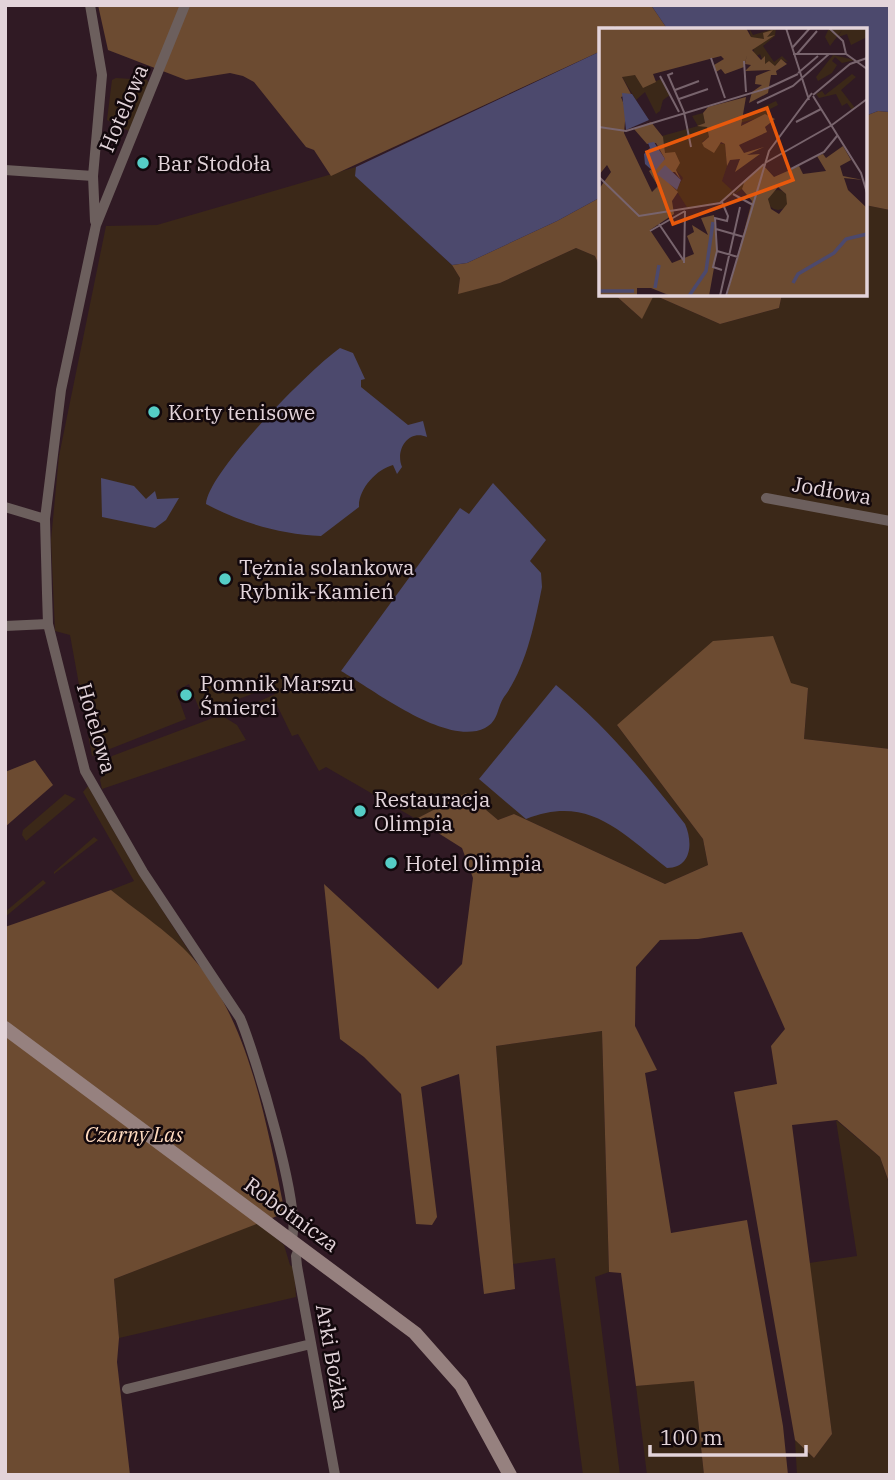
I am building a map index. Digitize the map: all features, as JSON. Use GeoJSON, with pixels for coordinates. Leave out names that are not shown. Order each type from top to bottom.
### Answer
{"type":"FeatureCollection","features":[{"type":"Feature","properties":{"kind":"street","name":"Hotelowa"},"geometry":{"type":"LineString","coordinates":[[90,5],[103,87],[93,176],[96,225]]}},
{"type":"Feature","properties":{"kind":"street","name":"Hotelowa"},"geometry":{"type":"LineString","coordinates":[[185,5],[96,225],[61,390],[45,519],[48,624],[85,771],[143,872],[240,1018],[251,1044],[289,1190],[296,1226],[296,1243]]}},
{"type":"Feature","properties":{"kind":"street","name":"Hotelowa"},"geometry":{"type":"LineString","coordinates":[[5,170],[93,176]]}},
{"type":"Feature","properties":{"kind":"street","name":"Jodłowa"},"geometry":{"type":"LineString","coordinates":[[766,498],[890,520]]}},
{"type":"Feature","properties":{"kind":"street"},"geometry":{"type":"LineString","coordinates":[[5,507],[45,519]]}},
{"type":"Feature","properties":{"kind":"street"},"geometry":{"type":"LineString","coordinates":[[5,626],[48,624]]}},
{"type":"Feature","properties":{"kind":"street","name":"Robotnicza"},"geometry":{"type":"LineString","coordinates":[[5,1028],[398,1318],[433,1350],[469,1398],[510,1475]]}},
{"type":"Feature","properties":{"kind":"street","name":"Arki Bożka"},"geometry":{"type":"LineString","coordinates":[[296,1243],[296,1258],[335,1475]]}},
{"type":"Feature","properties":{"kind":"street"},"geometry":{"type":"LineString","coordinates":[[127,1389],[311,1344]]}},
{"type":"Feature","properties":{"kind":"shaded area"},"geometry":{"type":"Polygon","coordinates":[[[651,5],[890,5],[890,112],[878,111],[867,115],[867,28],[667,28],[651,5]]]}},
{"type":"Feature","properties":{"kind":"shaded area"},"geometry":{"type":"Polygon","coordinates":[[[599,52],[599,198],[557,221],[467,263],[452,265],[355,176],[356,167],[599,52]]]}},
{"type":"Feature","properties":{"kind":"shaded area"},"geometry":{"type":"Polygon","coordinates":[[[112,80],[147,80],[149,83],[129,131],[107,120],[112,80]]]}},
{"type":"Feature","properties":{"kind":"shaded area"},"geometry":{"type":"Polygon","coordinates":[[[356,167],[356,176],[452,265],[460,278],[458,293],[500,283],[576,248],[595,256],[599,265],[599,296],[616,296],[641,318],[653,296],[656,296],[720,324],[779,308],[782,296],[867,296],[867,205],[890,210],[890,749],[804,739],[808,689],[617,725],[703,839],[708,865],[665,884],[514,814],[498,820],[466,794],[416,819],[326,767],[319,771],[298,734],[292,736],[276,703],[260,711],[255,708],[256,703],[275,694],[271,687],[201,713],[189,684],[176,691],[186,719],[92,756],[70,635],[55,631],[51,540],[59,456],[106,226],[157,225],[356,167]]]}},
{"type":"Feature","properties":{"kind":"shaded area"},"geometry":{"type":"Polygon","coordinates":[[[340,348],[353,353],[365,379],[361,380],[361,387],[408,425],[423,421],[427,437],[420,435],[409,438],[400,454],[402,467],[397,474],[393,465],[375,475],[362,493],[359,507],[321,536],[262,526],[233,517],[206,504],[211,489],[241,446],[285,398],[340,348]]]}},
{"type":"Feature","properties":{"kind":"shaded area"},"geometry":{"type":"Polygon","coordinates":[[[101,478],[134,486],[146,499],[155,491],[157,499],[179,498],[166,520],[155,528],[102,517],[101,478]]]}},
{"type":"Feature","properties":{"kind":"shaded area"},"geometry":{"type":"Polygon","coordinates":[[[493,483],[546,540],[530,561],[541,573],[542,587],[524,659],[493,722],[485,728],[469,732],[451,730],[411,714],[341,671],[460,508],[469,514],[493,483]]]}},
{"type":"Feature","properties":{"kind":"shaded area"},"geometry":{"type":"Polygon","coordinates":[[[556,685],[592,717],[624,751],[685,824],[689,846],[686,859],[681,864],[667,868],[619,830],[586,814],[548,812],[526,819],[479,779],[556,685]]]}},
{"type":"Feature","properties":{"kind":"shaded area"},"geometry":{"type":"Polygon","coordinates":[[[224,717],[237,725],[246,740],[102,789],[100,780],[112,756],[213,718],[224,717]]]}},
{"type":"Feature","properties":{"kind":"shaded area"},"geometry":{"type":"Polygon","coordinates":[[[88,786],[135,868],[196,962],[111,890],[134,881],[83,792],[88,786]]]}},
{"type":"Feature","properties":{"kind":"shaded area"},"geometry":{"type":"Polygon","coordinates":[[[65,794],[76,799],[26,841],[22,835],[23,830],[65,794]]]}},
{"type":"Feature","properties":{"kind":"shaded area"},"geometry":{"type":"Polygon","coordinates":[[[94,837],[98,840],[54,874],[54,872],[94,837]]]}},
{"type":"Feature","properties":{"kind":"shaded area"},"geometry":{"type":"Polygon","coordinates":[[[43,880],[46,883],[5,917],[5,912],[43,880]]]}},
{"type":"Feature","properties":{"kind":"shaded area"},"geometry":{"type":"Polygon","coordinates":[[[602,1031],[609,1272],[595,1277],[620,1475],[583,1475],[555,1258],[513,1264],[496,1046],[602,1031]]]}},
{"type":"Feature","properties":{"kind":"shaded area"},"geometry":{"type":"Polygon","coordinates":[[[836,1120],[880,1157],[890,1186],[890,1475],[797,1475],[795,1440],[814,1458],[832,1434],[809,1263],[857,1256],[836,1120]]]}},
{"type":"Feature","properties":{"kind":"shaded area"},"geometry":{"type":"Polygon","coordinates":[[[258,1223],[284,1245],[290,1265],[294,1268],[296,1297],[119,1338],[114,1279],[258,1223]]]}},
{"type":"Feature","properties":{"kind":"shaded area"},"geometry":{"type":"Polygon","coordinates":[[[694,1380],[704,1475],[647,1475],[636,1386],[694,1380]]]}},
{"type":"Feature","properties":{"kind":"green space"},"geometry":{"type":"Polygon","coordinates":[[[98,5],[651,5],[667,28],[599,28],[599,52],[331,176],[314,150],[306,147],[254,82],[230,73],[186,80],[108,50],[98,5]]]}},
{"type":"Feature","properties":{"kind":"green space"},"geometry":{"type":"Polygon","coordinates":[[[878,111],[890,112],[890,210],[867,205],[867,115],[878,111]]]}},
{"type":"Feature","properties":{"kind":"green space"},"geometry":{"type":"Polygon","coordinates":[[[599,198],[599,265],[595,256],[576,248],[500,283],[458,294],[460,278],[452,265],[467,263],[599,198]]]}},
{"type":"Feature","properties":{"kind":"green space"},"geometry":{"type":"Polygon","coordinates":[[[616,296],[654,296],[642,319],[616,296]]]}},
{"type":"Feature","properties":{"kind":"green space"},"geometry":{"type":"Polygon","coordinates":[[[656,296],[782,296],[779,308],[720,324],[656,296]]]}},
{"type":"Feature","properties":{"kind":"green space"},"geometry":{"type":"Polygon","coordinates":[[[773,636],[791,683],[808,688],[804,739],[890,749],[890,1185],[880,1157],[837,1120],[792,1125],[832,1434],[814,1458],[795,1440],[734,1092],[777,1084],[771,1046],[785,1029],[742,932],[698,939],[660,940],[636,967],[635,1026],[657,1070],[645,1073],[671,1233],[747,1220],[783,1426],[788,1475],[704,1475],[694,1381],[636,1386],[621,1273],[609,1272],[602,1031],[496,1046],[515,1289],[484,1294],[459,1074],[421,1087],[437,1217],[432,1225],[416,1224],[401,1094],[364,1057],[340,1039],[324,884],[438,989],[462,964],[473,878],[462,848],[416,819],[466,793],[498,820],[514,814],[665,884],[708,865],[703,839],[617,725],[713,641],[773,636]]]}},
{"type":"Feature","properties":{"kind":"green space"},"geometry":{"type":"Polygon","coordinates":[[[35,760],[53,785],[5,827],[5,772],[35,760]]]}},
{"type":"Feature","properties":{"kind":"green space","name":"Czarny Las"},"geometry":{"type":"Polygon","coordinates":[[[111,890],[188,953],[216,989],[231,1017],[255,1081],[285,1213],[114,1279],[119,1338],[117,1362],[130,1475],[5,1475],[5,927],[111,890]]]}},
{"type":"Feature","properties":{"kind":"place","name":"Bar Stodoła"},"geometry":{"type":"Point","coordinates":[143,163]}},
{"type":"Feature","properties":{"kind":"place","name":"Korty tenisowe"},"geometry":{"type":"Point","coordinates":[154,412]}},
{"type":"Feature","properties":{"kind":"place","name":"Tężnia solankowa Rybnik-Kamień"},"geometry":{"type":"Point","coordinates":[225,579]}},
{"type":"Feature","properties":{"kind":"place","name":"Pomnik Marszu Śmierci"},"geometry":{"type":"Point","coordinates":[186,695]}},
{"type":"Feature","properties":{"kind":"place","name":"Restauracja Olimpia"},"geometry":{"type":"Point","coordinates":[360,811]}},
{"type":"Feature","properties":{"kind":"place","name":"Hotel Olimpia"},"geometry":{"type":"Point","coordinates":[391,863]}}]}
